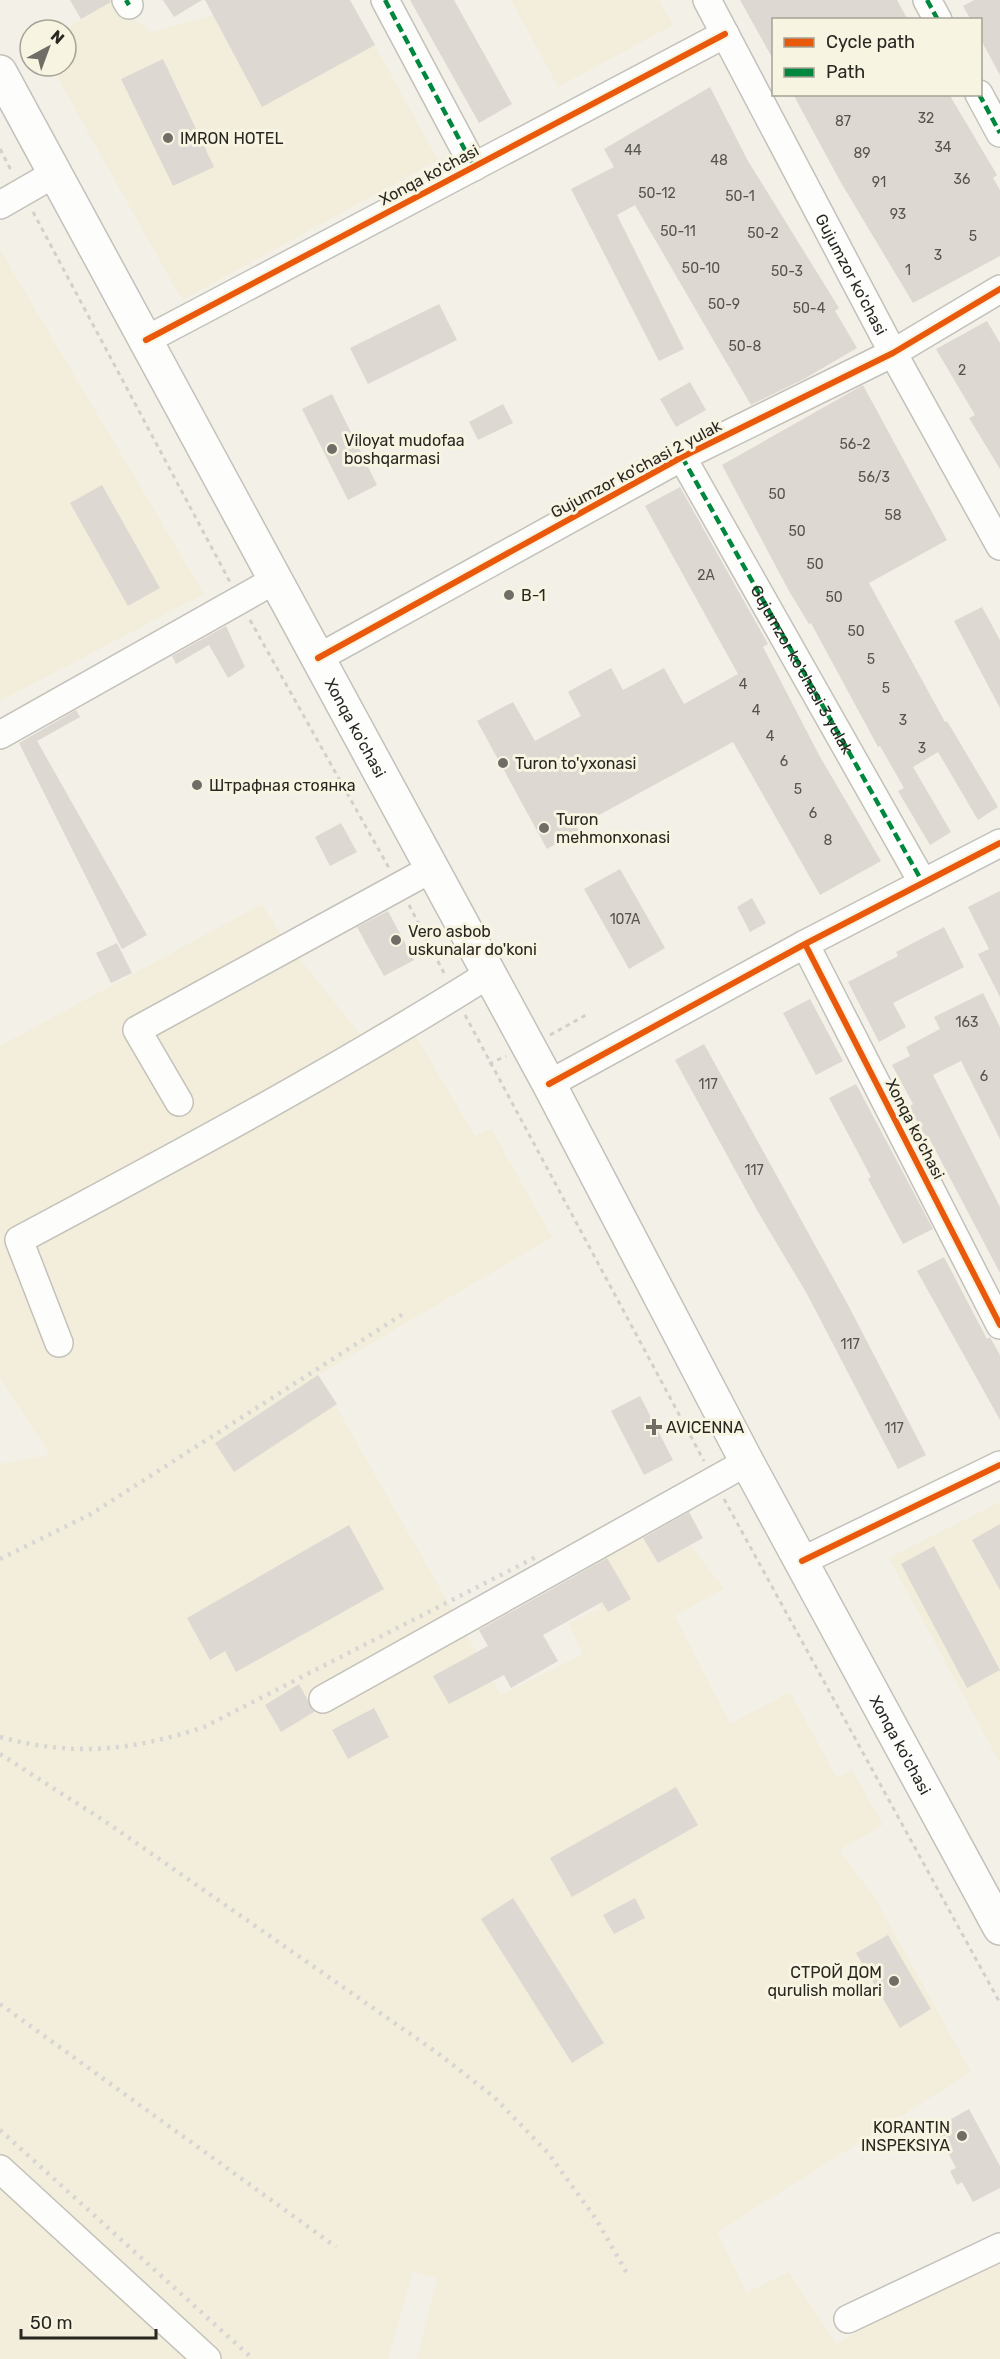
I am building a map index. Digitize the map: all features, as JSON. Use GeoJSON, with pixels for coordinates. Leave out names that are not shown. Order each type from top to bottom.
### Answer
{"type":"FeatureCollection","features":[{"type":"Feature","properties":{"kind":"main road","name":"Xonqa ko'chasi"},"geometry":{"type":"LineString","coordinates":[[0,72],[549,1084],[747,1462],[1000,1928]]}},
{"type":"Feature","properties":{"kind":"street","name":"Xonqa ko'chasi"},"geometry":{"type":"LineString","coordinates":[[385,0],[474,166]]}},
{"type":"Feature","properties":{"kind":"street","name":"Gujumzor ko'chasi"},"geometry":{"type":"LineString","coordinates":[[707,0],[893,353],[1000,546]]}},
{"type":"Feature","properties":{"kind":"street"},"geometry":{"type":"LineString","coordinates":[[927,0],[937,18]]}},
{"type":"Feature","properties":{"kind":"street","name":"Xonqa ko'chasi"},"geometry":{"type":"LineString","coordinates":[[146,340],[725,34]]}},
{"type":"Feature","properties":{"kind":"street"},"geometry":{"type":"LineString","coordinates":[[980,96],[1000,133]]}},
{"type":"Feature","properties":{"kind":"street"},"geometry":{"type":"LineString","coordinates":[[11,198],[54,174]]}},
{"type":"Feature","properties":{"kind":"street","name":"Gujumzor ko'chasi 2 yulak"},"geometry":{"type":"LineString","coordinates":[[318,658],[682,457],[893,353],[1000,289]]}},
{"type":"Feature","properties":{"kind":"street","name":"Gujumzor ko'chasi 3 yulak"},"geometry":{"type":"LineString","coordinates":[[682,457],[923,883]]}},
{"type":"Feature","properties":{"kind":"street"},"geometry":{"type":"LineString","coordinates":[[0,735],[240,602],[275,580]]}},
{"type":"Feature","properties":{"kind":"street"},"geometry":{"type":"LineString","coordinates":[[549,1084],[805,944],[1000,843]]}},
{"type":"Feature","properties":{"kind":"street"},"geometry":{"type":"LineString","coordinates":[[179,1102],[136,1030],[431,869]]}},
{"type":"Feature","properties":{"kind":"street","name":"Xonqa ko'chasi"},"geometry":{"type":"LineString","coordinates":[[805,944],[1000,1325]]}},
{"type":"Feature","properties":{"kind":"street"},"geometry":{"type":"LineString","coordinates":[[59,1343],[19,1240],[177,1155],[455,996],[489,974]]}},
{"type":"Feature","properties":{"kind":"street"},"geometry":{"type":"LineString","coordinates":[[323,1699],[747,1462]]}},
{"type":"Feature","properties":{"kind":"street"},"geometry":{"type":"LineString","coordinates":[[802,1561],[1000,1465]]}},
{"type":"Feature","properties":{"kind":"street"},"geometry":{"type":"LineString","coordinates":[[0,2169],[207,2359]]}},
{"type":"Feature","properties":{"kind":"street"},"geometry":{"type":"LineString","coordinates":[[848,2319],[1000,2247]]}},
{"type":"Feature","properties":{"kind":"path"},"geometry":{"type":"LineString","coordinates":[[0,149],[11,198],[399,885],[489,1064],[1000,2003]]}},
{"type":"Feature","properties":{"kind":"shaded area"},"geometry":{"type":"Polygon","coordinates":[[[241,0],[350,0],[438,160],[182,300],[58,78],[78,78],[78,21],[110,1],[152,32],[213,15],[241,0]]]}},
{"type":"Feature","properties":{"kind":"shaded area"},"geometry":{"type":"Polygon","coordinates":[[[511,0],[659,0],[673,25],[558,87],[511,0]]]}},
{"type":"Feature","properties":{"kind":"shaded area"},"geometry":{"type":"Polygon","coordinates":[[[0,250],[204,594],[0,701],[0,250]]]}},
{"type":"Feature","properties":{"kind":"shaded area"},"geometry":{"type":"Polygon","coordinates":[[[262,904],[283,938],[360,1034],[400,1010],[475,1136],[491,1129],[552,1237],[318,1375],[501,1695],[583,1654],[568,1623],[601,1608],[575,1563],[639,1530],[658,1563],[690,1545],[724,1588],[675,1616],[730,1724],[790,1692],[837,1778],[852,1770],[883,1825],[839,1850],[875,1898],[971,2072],[717,2232],[747,2293],[789,2272],[836,2344],[1000,2250],[1000,2359],[417,2359],[437,2279],[413,2271],[388,2359],[190,2359],[135,2311],[187,2359],[0,2359],[0,1464],[50,1455],[0,1378],[0,1046],[262,904]]]}},
{"type":"Feature","properties":{"kind":"shaded area"},"geometry":{"type":"Polygon","coordinates":[[[1000,1502],[1000,1763],[889,1558],[1000,1502]]]}},
{"type":"Feature","properties":{"kind":"building"},"geometry":{"type":"Polygon","coordinates":[[[70,0],[110,0],[111,2],[81,19],[70,0]]]}},
{"type":"Feature","properties":{"kind":"building"},"geometry":{"type":"Polygon","coordinates":[[[163,0],[202,0],[174,17],[163,0]]]}},
{"type":"Feature","properties":{"kind":"building"},"geometry":{"type":"Polygon","coordinates":[[[205,0],[350,0],[375,45],[262,107],[205,0]]]}},
{"type":"Feature","properties":{"kind":"building"},"geometry":{"type":"Polygon","coordinates":[[[410,0],[454,0],[512,104],[479,123],[410,0]]]}},
{"type":"Feature","properties":{"kind":"building"},"geometry":{"type":"Polygon","coordinates":[[[740,0],[897,0],[907,18],[772,18],[772,57],[740,0]]]}},
{"type":"Feature","properties":{"kind":"building"},"geometry":{"type":"Polygon","coordinates":[[[974,0],[1000,0],[1000,75],[982,42],[982,18],[970,18],[963,6],[974,0]]]}},
{"type":"Feature","properties":{"kind":"building"},"geometry":{"type":"Polygon","coordinates":[[[163,59],[214,167],[173,186],[121,79],[163,59]]]}},
{"type":"Feature","properties":{"kind":"building"},"geometry":{"type":"Polygon","coordinates":[[[710,87],[748,161],[839,308],[835,311],[857,348],[804,379],[751,405],[635,205],[617,215],[684,349],[659,361],[571,189],[614,167],[604,149],[710,87]]]}},
{"type":"Feature","properties":{"kind":"building"},"geometry":{"type":"Polygon","coordinates":[[[794,96],[950,96],[997,175],[993,178],[1000,190],[1000,256],[913,303],[840,181],[794,96]]]}},
{"type":"Feature","properties":{"kind":"building"},"geometry":{"type":"Polygon","coordinates":[[[439,304],[457,340],[368,384],[350,348],[439,304]]]}},
{"type":"Feature","properties":{"kind":"building"},"geometry":{"type":"Polygon","coordinates":[[[987,321],[1000,343],[1000,469],[969,418],[975,415],[936,349],[987,321]]]}},
{"type":"Feature","properties":{"kind":"building"},"geometry":{"type":"Polygon","coordinates":[[[690,382],[706,410],[676,427],[660,399],[690,382]]]}},
{"type":"Feature","properties":{"kind":"building"},"geometry":{"type":"Polygon","coordinates":[[[863,385],[947,540],[869,583],[945,722],[947,721],[998,807],[978,820],[938,752],[913,767],[951,832],[930,845],[898,791],[904,788],[880,746],[878,747],[811,623],[809,624],[789,591],[722,465],[863,385]]]}},
{"type":"Feature","properties":{"kind":"building"},"geometry":{"type":"Polygon","coordinates":[[[332,394],[377,485],[348,500],[302,409],[332,394]]]}},
{"type":"Feature","properties":{"kind":"building"},"geometry":{"type":"Polygon","coordinates":[[[503,404],[513,423],[478,440],[469,422],[503,404]]]}},
{"type":"Feature","properties":{"kind":"building"},"geometry":{"type":"Polygon","coordinates":[[[102,485],[160,588],[128,606],[70,503],[102,485]]]}},
{"type":"Feature","properties":{"kind":"building"},"geometry":{"type":"Polygon","coordinates":[[[680,487],[768,644],[763,647],[819,755],[881,861],[820,895],[733,742],[577,827],[579,831],[547,849],[477,721],[513,702],[535,741],[581,716],[568,692],[611,668],[623,690],[664,668],[684,704],[738,674],[645,506],[680,487]]]}},
{"type":"Feature","properties":{"kind":"building"},"geometry":{"type":"Polygon","coordinates":[[[982,607],[1000,640],[1000,708],[954,621],[982,607]]]}},
{"type":"Feature","properties":{"kind":"building"},"geometry":{"type":"Polygon","coordinates":[[[226,626],[245,667],[228,678],[209,645],[176,664],[172,656],[226,626]]]}},
{"type":"Feature","properties":{"kind":"building"},"geometry":{"type":"Polygon","coordinates":[[[76,710],[80,717],[37,741],[147,935],[122,949],[19,743],[76,710]]]}},
{"type":"Feature","properties":{"kind":"building"},"geometry":{"type":"Polygon","coordinates":[[[341,823],[357,852],[330,866],[315,837],[341,823]]]}},
{"type":"Feature","properties":{"kind":"building"},"geometry":{"type":"Polygon","coordinates":[[[620,869],[665,948],[629,969],[584,889],[620,869]]]}},
{"type":"Feature","properties":{"kind":"building"},"geometry":{"type":"Polygon","coordinates":[[[1000,891],[1000,997],[978,954],[989,949],[968,907],[1000,891]]]}},
{"type":"Feature","properties":{"kind":"building"},"geometry":{"type":"Polygon","coordinates":[[[752,898],[766,923],[750,932],[737,907],[752,898]]]}},
{"type":"Feature","properties":{"kind":"building"},"geometry":{"type":"Polygon","coordinates":[[[388,911],[414,960],[384,976],[357,927],[388,911]]]}},
{"type":"Feature","properties":{"kind":"building"},"geometry":{"type":"Polygon","coordinates":[[[944,927],[964,967],[893,1003],[906,1027],[879,1042],[848,982],[898,956],[896,952],[944,927]]]}},
{"type":"Feature","properties":{"kind":"building"},"geometry":{"type":"Polygon","coordinates":[[[117,943],[132,973],[111,983],[96,953],[117,943]]]}},
{"type":"Feature","properties":{"kind":"building"},"geometry":{"type":"Polygon","coordinates":[[[983,993],[1000,1027],[1000,1139],[961,1061],[933,1075],[1000,1207],[1000,1273],[929,1138],[927,1139],[909,1107],[913,1104],[892,1065],[910,1056],[906,1047],[940,1029],[934,1017],[983,993]]]}},
{"type":"Feature","properties":{"kind":"building"},"geometry":{"type":"Polygon","coordinates":[[[810,999],[843,1061],[816,1075],[783,1013],[810,999]]]}},
{"type":"Feature","properties":{"kind":"building"},"geometry":{"type":"Polygon","coordinates":[[[704,1044],[847,1303],[926,1455],[898,1469],[807,1294],[758,1212],[675,1060],[704,1044]]]}},
{"type":"Feature","properties":{"kind":"building"},"geometry":{"type":"Polygon","coordinates":[[[856,1084],[933,1229],[903,1244],[868,1179],[871,1177],[829,1098],[856,1084]]]}},
{"type":"Feature","properties":{"kind":"building"},"geometry":{"type":"Polygon","coordinates":[[[944,1257],[987,1339],[990,1337],[1000,1355],[1000,1420],[917,1271],[944,1257]]]}},
{"type":"Feature","properties":{"kind":"building"},"geometry":{"type":"Polygon","coordinates":[[[318,1375],[337,1404],[234,1472],[215,1443],[318,1375]]]}},
{"type":"Feature","properties":{"kind":"building"},"geometry":{"type":"Polygon","coordinates":[[[640,1396],[673,1460],[644,1475],[611,1411],[640,1396]]]}},
{"type":"Feature","properties":{"kind":"building"},"geometry":{"type":"Polygon","coordinates":[[[689,1512],[703,1538],[658,1563],[643,1538],[689,1512]]]}},
{"type":"Feature","properties":{"kind":"building"},"geometry":{"type":"Polygon","coordinates":[[[1000,1524],[1000,1590],[972,1540],[1000,1524]]]}},
{"type":"Feature","properties":{"kind":"building"},"geometry":{"type":"Polygon","coordinates":[[[349,1525],[384,1589],[236,1672],[225,1651],[210,1660],[187,1618],[349,1525]]]}},
{"type":"Feature","properties":{"kind":"building"},"geometry":{"type":"Polygon","coordinates":[[[934,1546],[1000,1670],[967,1688],[901,1564],[934,1546]]]}},
{"type":"Feature","properties":{"kind":"building"},"geometry":{"type":"Polygon","coordinates":[[[607,1558],[631,1599],[608,1612],[602,1602],[543,1635],[558,1661],[511,1688],[504,1675],[449,1704],[433,1676],[488,1646],[479,1630],[607,1558]]]}},
{"type":"Feature","properties":{"kind":"building"},"geometry":{"type":"Polygon","coordinates":[[[299,1684],[314,1712],[281,1732],[265,1705],[299,1684]]]}},
{"type":"Feature","properties":{"kind":"building"},"geometry":{"type":"Polygon","coordinates":[[[374,1708],[389,1737],[348,1759],[332,1730],[374,1708]]]}},
{"type":"Feature","properties":{"kind":"building"},"geometry":{"type":"Polygon","coordinates":[[[676,1787],[698,1825],[572,1897],[550,1858],[676,1787]]]}},
{"type":"Feature","properties":{"kind":"building"},"geometry":{"type":"Polygon","coordinates":[[[513,1898],[604,2043],[572,2063],[481,1919],[513,1898]]]}},
{"type":"Feature","properties":{"kind":"building"},"geometry":{"type":"Polygon","coordinates":[[[635,1898],[645,1918],[614,1934],[603,1915],[635,1898]]]}},
{"type":"Feature","properties":{"kind":"building","name":"СТРОЙ ДОМ qurulish mollari"},"geometry":{"type":"Polygon","coordinates":[[[888,1935],[931,2009],[900,2028],[856,1953],[888,1935]]]}},
{"type":"Feature","properties":{"kind":"building"},"geometry":{"type":"Polygon","coordinates":[[[969,2109],[1000,2166],[1000,2188],[973,2202],[962,2182],[957,2185],[950,2171],[956,2168],[935,2128],[969,2109]]]}},
{"type":"Feature","properties":{"kind":"railway"},"geometry":{"type":"LineString","coordinates":[[0,1559],[91,1514],[403,1314]]}},
{"type":"Feature","properties":{"kind":"railway"},"geometry":{"type":"LineString","coordinates":[[0,1737],[53,1747],[102,1748],[151,1742],[204,1727],[536,1557]]}},
{"type":"Feature","properties":{"kind":"railway"},"geometry":{"type":"LineString","coordinates":[[0,1754],[109,1824],[439,2054],[494,2097],[548,2153],[596,2219],[628,2275]]}},
{"type":"Feature","properties":{"kind":"railway"},"geometry":{"type":"LineString","coordinates":[[0,2004],[336,2247]]}},
{"type":"Feature","properties":{"kind":"railway"},"geometry":{"type":"LineString","coordinates":[[0,2130],[253,2359]]}},
{"type":"Feature","properties":{"kind":"marked path"},"geometry":{"type":"LineString","coordinates":[[126,0],[129,5]]}},
{"type":"Feature","properties":{"kind":"marked path"},"geometry":{"type":"LineString","coordinates":[[385,0],[474,167]]}},
{"type":"Feature","properties":{"kind":"marked path"},"geometry":{"type":"LineString","coordinates":[[927,0],[937,18]]}},
{"type":"Feature","properties":{"kind":"marked path"},"geometry":{"type":"LineString","coordinates":[[980,96],[1000,133]]}},
{"type":"Feature","properties":{"kind":"marked path"},"geometry":{"type":"LineString","coordinates":[[682,457],[923,883]]}},
{"type":"Feature","properties":{"kind":"cycle path"},"geometry":{"type":"LineString","coordinates":[[146,340],[725,34]]}},
{"type":"Feature","properties":{"kind":"cycle path"},"geometry":{"type":"LineString","coordinates":[[318,658],[682,457],[893,353],[1000,289]]}},
{"type":"Feature","properties":{"kind":"cycle path"},"geometry":{"type":"LineString","coordinates":[[549,1084],[805,944],[1000,843]]}},
{"type":"Feature","properties":{"kind":"cycle path"},"geometry":{"type":"LineString","coordinates":[[805,944],[1000,1325]]}},
{"type":"Feature","properties":{"kind":"cycle path"},"geometry":{"type":"LineString","coordinates":[[802,1561],[1000,1465]]}},
{"type":"Feature","properties":{"kind":"place","name":"IMRON HOTEL"},"geometry":{"type":"Point","coordinates":[168,138]}},
{"type":"Feature","properties":{"kind":"place","name":"Viloyat mudofaa boshqarmasi"},"geometry":{"type":"Point","coordinates":[332,449]}},
{"type":"Feature","properties":{"kind":"place","name":"В-1"},"geometry":{"type":"Point","coordinates":[509,595]}},
{"type":"Feature","properties":{"kind":"place","name":"Turon to'yxonasi"},"geometry":{"type":"Point","coordinates":[503,763]}},
{"type":"Feature","properties":{"kind":"place","name":"Штрафная стоянка"},"geometry":{"type":"Point","coordinates":[197,785]}},
{"type":"Feature","properties":{"kind":"place","name":"Turon mehmonxonasi"},"geometry":{"type":"Point","coordinates":[544,828]}},
{"type":"Feature","properties":{"kind":"place","name":"Vero asbob uskunalar do'koni"},"geometry":{"type":"Point","coordinates":[396,940]}},
{"type":"Feature","properties":{"kind":"place","name":"AVICENNA"},"geometry":{"type":"Point","coordinates":[654,1427]}},
{"type":"Feature","properties":{"kind":"place","name":"СТРОЙ ДОМ qurulish mollari"},"geometry":{"type":"Point","coordinates":[894,1981]}},
{"type":"Feature","properties":{"kind":"place","name":"KORANTIN INSPEKSIYA"},"geometry":{"type":"Point","coordinates":[962,2136]}}]}
